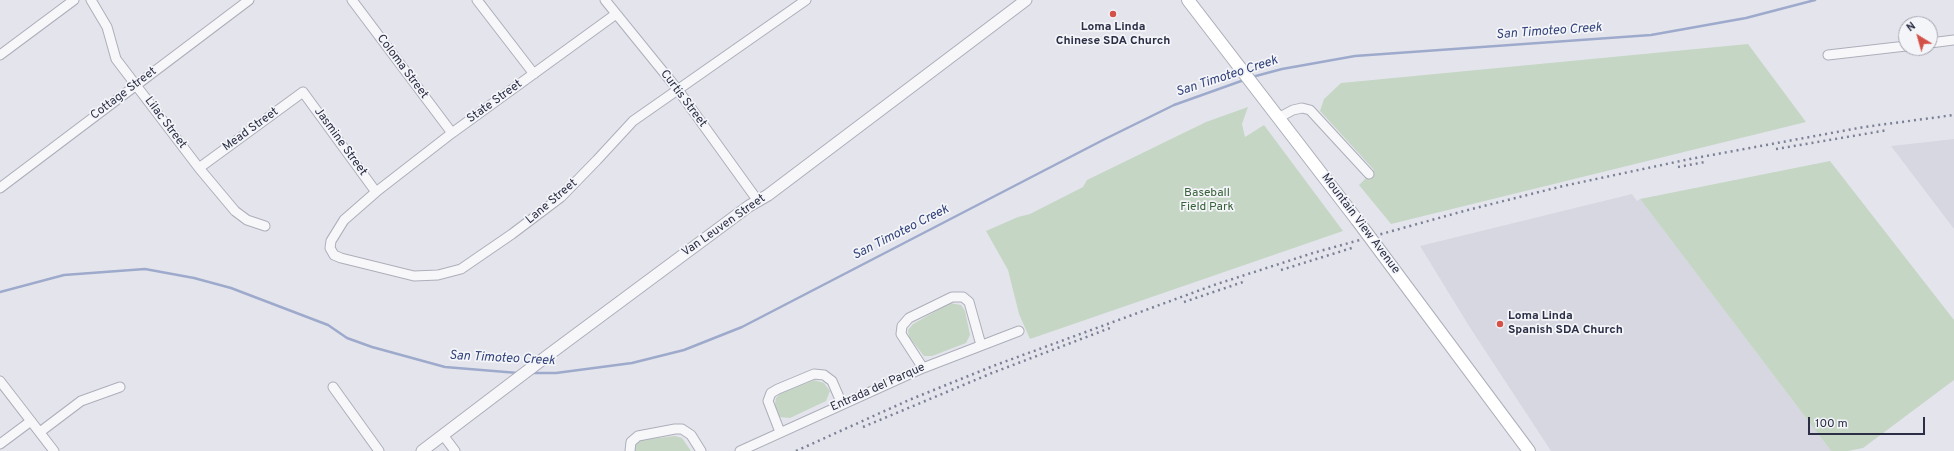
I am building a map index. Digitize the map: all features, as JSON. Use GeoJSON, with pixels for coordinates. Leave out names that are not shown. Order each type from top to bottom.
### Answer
{"type":"FeatureCollection","features":[{"type":"Feature","properties":{"kind":"main road","name":"Mountain View Avenue"},"geometry":{"type":"LineString","coordinates":[[1188,0],[1357,220],[1529,451]]}},
{"type":"Feature","properties":{"kind":"street"},"geometry":{"type":"LineString","coordinates":[[0,55],[74,0]]}},
{"type":"Feature","properties":{"kind":"street","name":"Lilac Street"},"geometry":{"type":"LineString","coordinates":[[91,0],[107,27],[116,59],[199,168],[235,211],[247,220],[265,226]]}},
{"type":"Feature","properties":{"kind":"street","name":"Cottage Street"},"geometry":{"type":"LineString","coordinates":[[0,188],[249,0]]}},
{"type":"Feature","properties":{"kind":"street","name":"Coloma Street"},"geometry":{"type":"LineString","coordinates":[[352,0],[452,133]]}},
{"type":"Feature","properties":{"kind":"street"},"geometry":{"type":"LineString","coordinates":[[477,0],[534,74]]}},
{"type":"Feature","properties":{"kind":"street","name":"Curtis Street"},"geometry":{"type":"LineString","coordinates":[[605,0],[678,90],[758,201]]}},
{"type":"Feature","properties":{"kind":"street","name":"Lane Street"},"geometry":{"type":"LineString","coordinates":[[376,192],[344,220],[330,241],[330,248],[334,255],[414,276],[438,275],[461,269],[512,234],[561,197],[633,121],[806,0]]}},
{"type":"Feature","properties":{"kind":"street","name":"Van Leuven Street"},"geometry":{"type":"LineString","coordinates":[[422,451],[496,394],[758,201],[1026,0]]}},
{"type":"Feature","properties":{"kind":"street","name":"State Street"},"geometry":{"type":"LineString","coordinates":[[376,192],[452,133],[616,14]]}},
{"type":"Feature","properties":{"kind":"street"},"geometry":{"type":"LineString","coordinates":[[1938,42],[1954,40]]}},
{"type":"Feature","properties":{"kind":"street"},"geometry":{"type":"LineString","coordinates":[[1828,55],[1898,47]]}},
{"type":"Feature","properties":{"kind":"street","name":"Mead Street"},"geometry":{"type":"LineString","coordinates":[[199,168],[303,92]]}},
{"type":"Feature","properties":{"kind":"street","name":"Jasmine Street"},"geometry":{"type":"LineString","coordinates":[[303,92],[376,192]]}},
{"type":"Feature","properties":{"kind":"street"},"geometry":{"type":"LineString","coordinates":[[1278,118],[1302,108],[1310,110],[1369,174]]}},
{"type":"Feature","properties":{"kind":"street"},"geometry":{"type":"LineString","coordinates":[[923,368],[901,334],[902,326],[909,318],[952,297],[963,297],[970,302],[981,345]]}},
{"type":"Feature","properties":{"kind":"street","name":"Entrada del Parque"},"geometry":{"type":"LineString","coordinates":[[740,451],[923,368],[1019,331]]}},
{"type":"Feature","properties":{"kind":"street"},"geometry":{"type":"LineString","coordinates":[[780,432],[768,401],[771,394],[778,389],[814,374],[824,375],[832,381],[842,404]]}},
{"type":"Feature","properties":{"kind":"street"},"geometry":{"type":"LineString","coordinates":[[0,381],[54,451]]}},
{"type":"Feature","properties":{"kind":"street"},"geometry":{"type":"LineString","coordinates":[[40,432],[81,401],[120,387]]}},
{"type":"Feature","properties":{"kind":"street"},"geometry":{"type":"LineString","coordinates":[[333,387],[379,451]]}},
{"type":"Feature","properties":{"kind":"street"},"geometry":{"type":"LineString","coordinates":[[0,444],[31,421]]}},
{"type":"Feature","properties":{"kind":"street"},"geometry":{"type":"LineString","coordinates":[[630,451],[632,442],[638,436],[682,429],[691,435],[701,451]]}},
{"type":"Feature","properties":{"kind":"street"},"geometry":{"type":"LineString","coordinates":[[443,435],[455,451]]}},
{"type":"Feature","properties":{"kind":"shaded area"},"geometry":{"type":"Polygon","coordinates":[[[1954,139],[1954,229],[1891,146],[1954,139]]]}},
{"type":"Feature","properties":{"kind":"shaded area"},"geometry":{"type":"Polygon","coordinates":[[[1632,194],[1637,201],[1640,199],[1831,451],[1551,451],[1469,326],[1420,246],[1632,194]]]}},
{"type":"Feature","properties":{"kind":"green space"},"geometry":{"type":"Polygon","coordinates":[[[1748,44],[1806,122],[1391,224],[1359,185],[1374,170],[1320,111],[1324,99],[1341,83],[1748,44]]]}},
{"type":"Feature","properties":{"kind":"green space","name":"Baseball Field Park"},"geometry":{"type":"Polygon","coordinates":[[[1248,107],[1242,124],[1245,137],[1264,125],[1343,231],[1030,339],[1019,314],[1008,270],[986,231],[1018,217],[1030,214],[1083,187],[1087,180],[1206,122],[1248,107]]]}},
{"type":"Feature","properties":{"kind":"green space"},"geometry":{"type":"Polygon","coordinates":[[[1830,161],[1954,320],[1954,380],[1863,448],[1848,451],[1831,451],[1640,199],[1830,161]]]}},
{"type":"Feature","properties":{"kind":"green space"},"geometry":{"type":"Polygon","coordinates":[[[950,303],[961,305],[965,311],[970,335],[966,343],[932,356],[924,356],[909,337],[908,330],[913,324],[950,303]]]}},
{"type":"Feature","properties":{"kind":"green space"},"geometry":{"type":"Polygon","coordinates":[[[814,380],[824,383],[830,391],[826,401],[790,418],[779,417],[775,405],[776,398],[781,393],[814,380]]]}},
{"type":"Feature","properties":{"kind":"green space"},"geometry":{"type":"Polygon","coordinates":[[[675,436],[682,438],[691,451],[634,451],[634,445],[642,440],[675,436]]]}},
{"type":"Feature","properties":{"kind":"waterway","name":"San Timoteo Creek"},"geometry":{"type":"LineString","coordinates":[[1252,77],[1282,69],[1355,56],[1651,35],[1746,18],[1815,0]]}},
{"type":"Feature","properties":{"kind":"waterway","name":"San Timoteo Creek"},"geometry":{"type":"LineString","coordinates":[[531,373],[556,373],[632,363],[684,350],[742,327],[1103,140],[1174,105],[1244,80]]}},
{"type":"Feature","properties":{"kind":"waterway","name":"San Timoteo Creek"},"geometry":{"type":"LineString","coordinates":[[0,292],[64,275],[145,269],[194,278],[231,288],[328,325],[347,338],[372,347],[445,367],[518,373]]}},
{"type":"Feature","properties":{"kind":"railway"},"geometry":{"type":"LineString","coordinates":[[796,451],[909,400],[993,366],[1214,285],[1313,253],[1464,211],[1563,186],[1690,159],[1864,127],[1954,115]]}},
{"type":"Feature","properties":{"kind":"railway"},"geometry":{"type":"LineString","coordinates":[[1776,149],[1888,130]]}},
{"type":"Feature","properties":{"kind":"railway"},"geometry":{"type":"LineString","coordinates":[[1678,167],[1705,162]]}},
{"type":"Feature","properties":{"kind":"railway"},"geometry":{"type":"LineString","coordinates":[[1281,270],[1355,247]]}},
{"type":"Feature","properties":{"kind":"railway"},"geometry":{"type":"LineString","coordinates":[[1184,302],[1243,282]]}},
{"type":"Feature","properties":{"kind":"railway"},"geometry":{"type":"LineString","coordinates":[[863,427],[992,373],[1110,328]]}},
{"type":"Feature","properties":{"kind":"place","name":"Loma Linda Chinese SDA Church"},"geometry":{"type":"Point","coordinates":[1113,14]}},
{"type":"Feature","properties":{"kind":"place","name":"Loma Linda Spanish SDA Church"},"geometry":{"type":"Point","coordinates":[1500,324]}}]}
